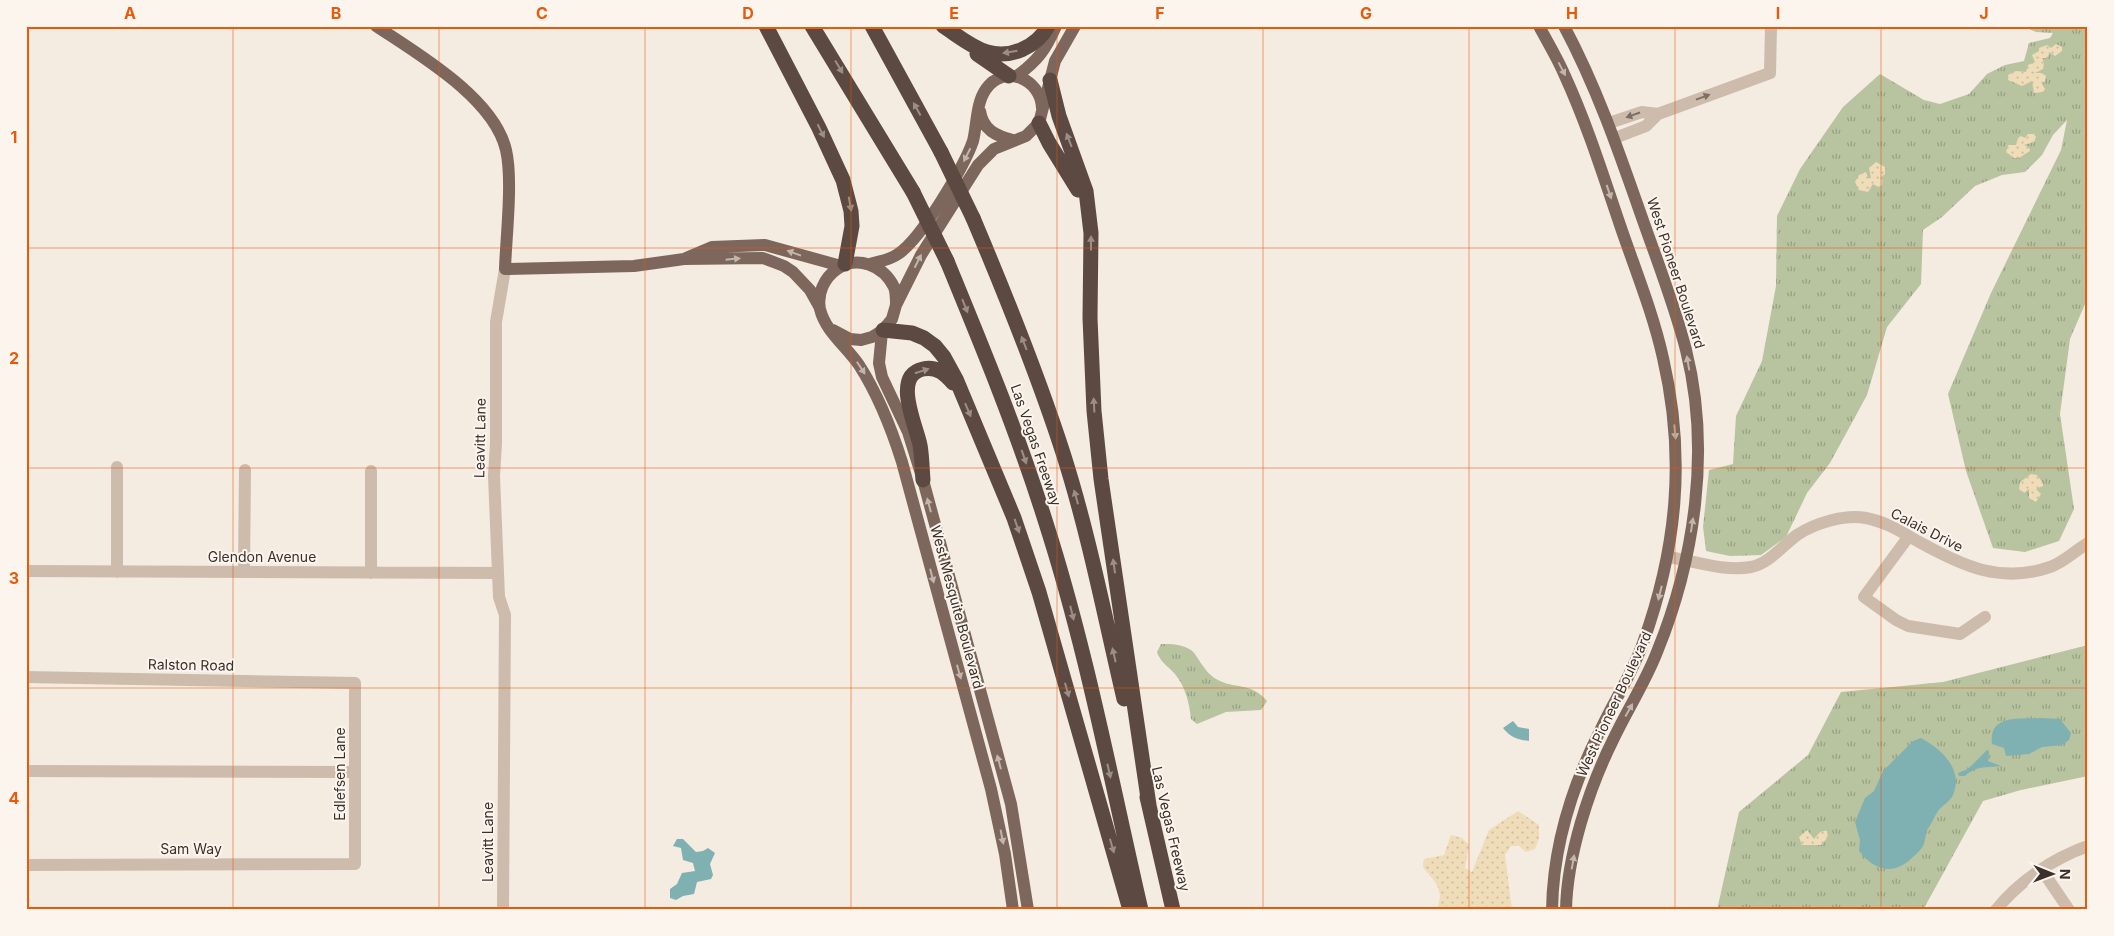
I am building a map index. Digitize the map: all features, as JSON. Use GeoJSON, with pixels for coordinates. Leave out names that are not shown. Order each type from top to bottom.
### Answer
{"type":"FeatureCollection","features":[{"type":"Feature","properties":{"kind":"highway"},"geometry":{"type":"LineString","coordinates":[[766,26],[827,143],[845,186],[852,218],[843,265]]}},
{"type":"Feature","properties":{"kind":"highway","name":"Las Vegas Freeway"},"geometry":{"type":"LineString","coordinates":[[812,26],[831,54],[913,192],[947,261],[1004,401],[1046,520],[1072,612],[1141,910]]}},
{"type":"Feature","properties":{"kind":"highway","name":"Las Vegas Freeway"},"geometry":{"type":"LineString","coordinates":[[872,26],[941,152],[973,218],[1002,286],[1064,456],[1082,518],[1173,910]]}},
{"type":"Feature","properties":{"kind":"highway"},"geometry":{"type":"LineString","coordinates":[[942,26],[975,47],[996,54],[1021,50],[1034,43],[1048,26]]}},
{"type":"Feature","properties":{"kind":"highway"},"geometry":{"type":"LineString","coordinates":[[942,26],[966,47],[1013,76]]}},
{"type":"Feature","properties":{"kind":"highway"},"geometry":{"type":"LineString","coordinates":[[1050,80],[1060,116],[1086,191],[1091,233],[1090,318],[1094,402],[1101,479],[1149,805]]}},
{"type":"Feature","properties":{"kind":"highway"},"geometry":{"type":"LineString","coordinates":[[1041,118],[1049,143],[1087,204]]}},
{"type":"Feature","properties":{"kind":"highway"},"geometry":{"type":"LineString","coordinates":[[882,331],[912,334],[924,338],[935,346],[944,357],[958,387],[1014,518],[1040,592],[1130,910]]}},
{"type":"Feature","properties":{"kind":"highway"},"geometry":{"type":"LineString","coordinates":[[923,480],[920,446],[907,398],[908,381],[922,369],[930,369],[946,375],[958,387]]}},
{"type":"Feature","properties":{"kind":"main road","name":"Leavitt Lane"},"geometry":{"type":"LineString","coordinates":[[376,26],[474,96],[494,123],[506,150],[508,180],[506,269]]}},
{"type":"Feature","properties":{"kind":"main road"},"geometry":{"type":"LineString","coordinates":[[684,259],[712,247],[765,245],[843,265],[865,263],[898,254],[914,240],[969,153],[985,90],[993,83],[1013,76],[1036,62],[1047,48],[1056,26]]}},
{"type":"Feature","properties":{"kind":"main road"},"geometry":{"type":"LineString","coordinates":[[506,269],[634,266],[684,259],[716,261],[748,257],[772,260],[793,272],[810,290],[824,320],[831,329],[850,339],[866,339],[882,331],[892,319],[896,305],[921,255],[978,165],[994,149],[1026,136],[1041,118],[1055,61],[1075,26]]}},
{"type":"Feature","properties":{"kind":"main road","name":"West Pioneer Boulevard"},"geometry":{"type":"LineString","coordinates":[[1539,26],[1565,75],[1594,146],[1651,316],[1663,358],[1672,404],[1677,451],[1675,501],[1669,557],[1657,604],[1640,652],[1624,687],[1600,730],[1573,795],[1560,843],[1552,910]]}},
{"type":"Feature","properties":{"kind":"main road","name":"West Pioneer Boulevard"},"geometry":{"type":"LineString","coordinates":[[1564,26],[1585,65],[1614,138],[1673,305],[1690,371],[1698,447],[1695,505],[1687,560],[1675,605],[1657,654],[1613,739],[1586,801],[1576,846],[1566,910]]}},
{"type":"Feature","properties":{"kind":"main road"},"geometry":{"type":"LineString","coordinates":[[1013,76],[1036,88],[1040,97],[1041,118]]}},
{"type":"Feature","properties":{"kind":"main road"},"geometry":{"type":"LineString","coordinates":[[980,108],[981,118],[992,133],[1013,140]]}},
{"type":"Feature","properties":{"kind":"main road"},"geometry":{"type":"LineString","coordinates":[[1587,130],[1608,123]]}},
{"type":"Feature","properties":{"kind":"main road"},"geometry":{"type":"LineString","coordinates":[[1594,146],[1614,138]]}},
{"type":"Feature","properties":{"kind":"main road"},"geometry":{"type":"LineString","coordinates":[[865,263],[885,273],[894,288],[896,305]]}},
{"type":"Feature","properties":{"kind":"main road"},"geometry":{"type":"LineString","coordinates":[[820,308],[820,296],[824,284],[831,273],[843,265]]}},
{"type":"Feature","properties":{"kind":"main road","name":"West Mesquite Boulevard"},"geometry":{"type":"LineString","coordinates":[[831,329],[858,362],[888,416],[991,789],[1005,854],[1013,910]]}},
{"type":"Feature","properties":{"kind":"main road","name":"West Mesquite Boulevard"},"geometry":{"type":"LineString","coordinates":[[882,331],[879,363],[882,377],[908,432],[923,480],[1011,804],[1028,910]]}},
{"type":"Feature","properties":{"kind":"street"},"geometry":{"type":"LineString","coordinates":[[1614,138],[1646,126],[1658,114],[1770,74],[1771,26]]}},
{"type":"Feature","properties":{"kind":"street"},"geometry":{"type":"LineString","coordinates":[[1608,123],[1642,112],[1658,114]]}},
{"type":"Feature","properties":{"kind":"street","name":"Leavitt Lane"},"geometry":{"type":"LineString","coordinates":[[503,910],[505,615],[500,597],[498,573],[494,476],[496,443],[496,322],[506,269]]}},
{"type":"Feature","properties":{"kind":"street"},"geometry":{"type":"LineString","coordinates":[[116,572],[117,468]]}},
{"type":"Feature","properties":{"kind":"street"},"geometry":{"type":"LineString","coordinates":[[244,572],[245,470]]}},
{"type":"Feature","properties":{"kind":"street"},"geometry":{"type":"LineString","coordinates":[[371,471],[371,573]]}},
{"type":"Feature","properties":{"kind":"street","name":"Calais Drive"},"geometry":{"type":"LineString","coordinates":[[1669,557],[1730,568],[1752,567],[1772,556],[1798,534],[1830,520],[1864,518],[1888,524],[1957,563],[1986,572],[2020,574],[2052,567],[2088,543]]}},
{"type":"Feature","properties":{"kind":"street"},"geometry":{"type":"LineString","coordinates":[[1909,536],[1864,597],[1896,620],[1908,626],[1960,634],[1985,616]]}},
{"type":"Feature","properties":{"kind":"street","name":"Glendon Avenue"},"geometry":{"type":"LineString","coordinates":[[26,571],[498,573]]}},
{"type":"Feature","properties":{"kind":"street","name":"Ralston Road"},"geometry":{"type":"LineString","coordinates":[[26,676],[355,683]]}},
{"type":"Feature","properties":{"kind":"street","name":"Edlefsen Lane"},"geometry":{"type":"LineString","coordinates":[[355,683],[355,864]]}},
{"type":"Feature","properties":{"kind":"street"},"geometry":{"type":"LineString","coordinates":[[26,771],[355,772]]}},
{"type":"Feature","properties":{"kind":"street"},"geometry":{"type":"LineString","coordinates":[[1996,910],[2021,884],[2042,870],[2088,846]]}},
{"type":"Feature","properties":{"kind":"street","name":"Sam Way"},"geometry":{"type":"LineString","coordinates":[[26,865],[355,864]]}},
{"type":"Feature","properties":{"kind":"street"},"geometry":{"type":"LineString","coordinates":[[2042,870],[2069,910]]}},
{"type":"Feature","properties":{"kind":"green space"},"geometry":{"type":"Polygon","coordinates":[[[2022,26],[2088,26],[2088,297],[2070,339],[2060,414],[2074,509],[2059,541],[2025,552],[1993,548],[1966,471],[1948,394],[1991,293],[2061,150],[2067,120],[2053,135],[2042,155],[2025,172],[2002,175],[1975,186],[1942,217],[1923,230],[1921,284],[1887,327],[1867,395],[1830,463],[1807,493],[1786,537],[1761,555],[1730,556],[1706,551],[1703,527],[1709,470],[1733,464],[1736,416],[1762,361],[1776,286],[1777,216],[1800,169],[1843,107],[1880,74],[1924,100],[1940,104],[1969,94],[1987,74],[2005,65],[2024,61],[2029,43],[2050,38],[2053,33],[2036,32],[2022,26]]]}},
{"type":"Feature","properties":{"kind":"green space"},"geometry":{"type":"Polygon","coordinates":[[[1161,644],[1180,645],[1191,650],[1211,676],[1223,682],[1255,691],[1267,701],[1261,710],[1226,712],[1197,724],[1191,719],[1188,701],[1182,685],[1158,655],[1157,652],[1161,644]]]}},
{"type":"Feature","properties":{"kind":"green space"},"geometry":{"type":"Polygon","coordinates":[[[2088,645],[2088,776],[2021,790],[1983,801],[1923,910],[1717,910],[1739,812],[1808,755],[1841,692],[1943,682],[2088,645]]]}},
{"type":"Feature","properties":{"kind":"sand"},"geometry":{"type":"Polygon","coordinates":[[[2056,44],[2062,47],[2062,51],[2055,56],[2049,52],[2048,58],[2042,58],[2044,63],[2043,69],[2035,73],[2042,73],[2046,76],[2042,84],[2045,89],[2043,92],[2034,93],[2032,81],[2022,86],[2008,80],[2008,75],[2016,71],[2026,72],[2028,65],[2035,62],[2032,55],[2039,51],[2039,48],[2047,45],[2051,48],[2056,44]]]}},
{"type":"Feature","properties":{"kind":"sand"},"geometry":{"type":"Polygon","coordinates":[[[2028,134],[2034,134],[2036,137],[2034,142],[2024,145],[2029,147],[2030,151],[2019,158],[2014,158],[2006,152],[2008,145],[2016,145],[2018,138],[2021,136],[2025,138],[2028,134]]]}},
{"type":"Feature","properties":{"kind":"sand"},"geometry":{"type":"Polygon","coordinates":[[[1876,162],[1885,167],[1885,174],[1880,178],[1883,181],[1882,185],[1878,187],[1873,184],[1868,192],[1859,190],[1855,182],[1859,175],[1866,172],[1868,178],[1871,178],[1869,168],[1876,162]]]}},
{"type":"Feature","properties":{"kind":"sand"},"geometry":{"type":"Polygon","coordinates":[[[2031,474],[2037,475],[2043,483],[2043,486],[2036,489],[2041,494],[2036,502],[2029,498],[2029,489],[2024,493],[2019,489],[2020,482],[2031,474]]]}},
{"type":"Feature","properties":{"kind":"sand"},"geometry":{"type":"Polygon","coordinates":[[[1518,811],[1539,825],[1539,839],[1535,849],[1526,852],[1519,846],[1511,846],[1505,855],[1512,910],[1437,910],[1440,896],[1438,886],[1423,867],[1424,859],[1444,855],[1451,835],[1462,838],[1469,845],[1465,868],[1472,872],[1489,830],[1518,811]]]}},
{"type":"Feature","properties":{"kind":"sand"},"geometry":{"type":"Polygon","coordinates":[[[1807,830],[1814,839],[1823,831],[1827,831],[1828,837],[1821,845],[1802,845],[1799,837],[1807,830]]]}},
{"type":"Feature","properties":{"kind":"water"},"geometry":{"type":"Polygon","coordinates":[[[2015,719],[2060,719],[2071,733],[2069,740],[2062,745],[2042,747],[2029,754],[2006,756],[2004,748],[1992,744],[1992,734],[1995,727],[2000,723],[2015,719]]]}},
{"type":"Feature","properties":{"kind":"water"},"geometry":{"type":"Polygon","coordinates":[[[1513,721],[1518,727],[1529,729],[1529,741],[1515,738],[1503,728],[1513,721]]]}},
{"type":"Feature","properties":{"kind":"water"},"geometry":{"type":"Polygon","coordinates":[[[1921,738],[1943,754],[1953,768],[1956,786],[1953,795],[1937,813],[1928,829],[1923,846],[1917,853],[1899,867],[1885,869],[1878,867],[1859,851],[1860,840],[1855,822],[1865,798],[1874,791],[1883,771],[1913,741],[1921,738]]]}},
{"type":"Feature","properties":{"kind":"water"},"geometry":{"type":"Polygon","coordinates":[[[1987,750],[1989,751],[1988,761],[2001,766],[1986,767],[1969,772],[1965,776],[1959,776],[1958,773],[1968,769],[1987,750]]]}},
{"type":"Feature","properties":{"kind":"water"},"geometry":{"type":"Polygon","coordinates":[[[677,839],[683,839],[696,852],[708,848],[715,853],[710,864],[713,875],[711,879],[697,882],[694,894],[683,896],[676,900],[670,898],[670,889],[677,884],[682,873],[695,871],[693,863],[683,860],[681,848],[673,846],[677,839]]]}}]}
